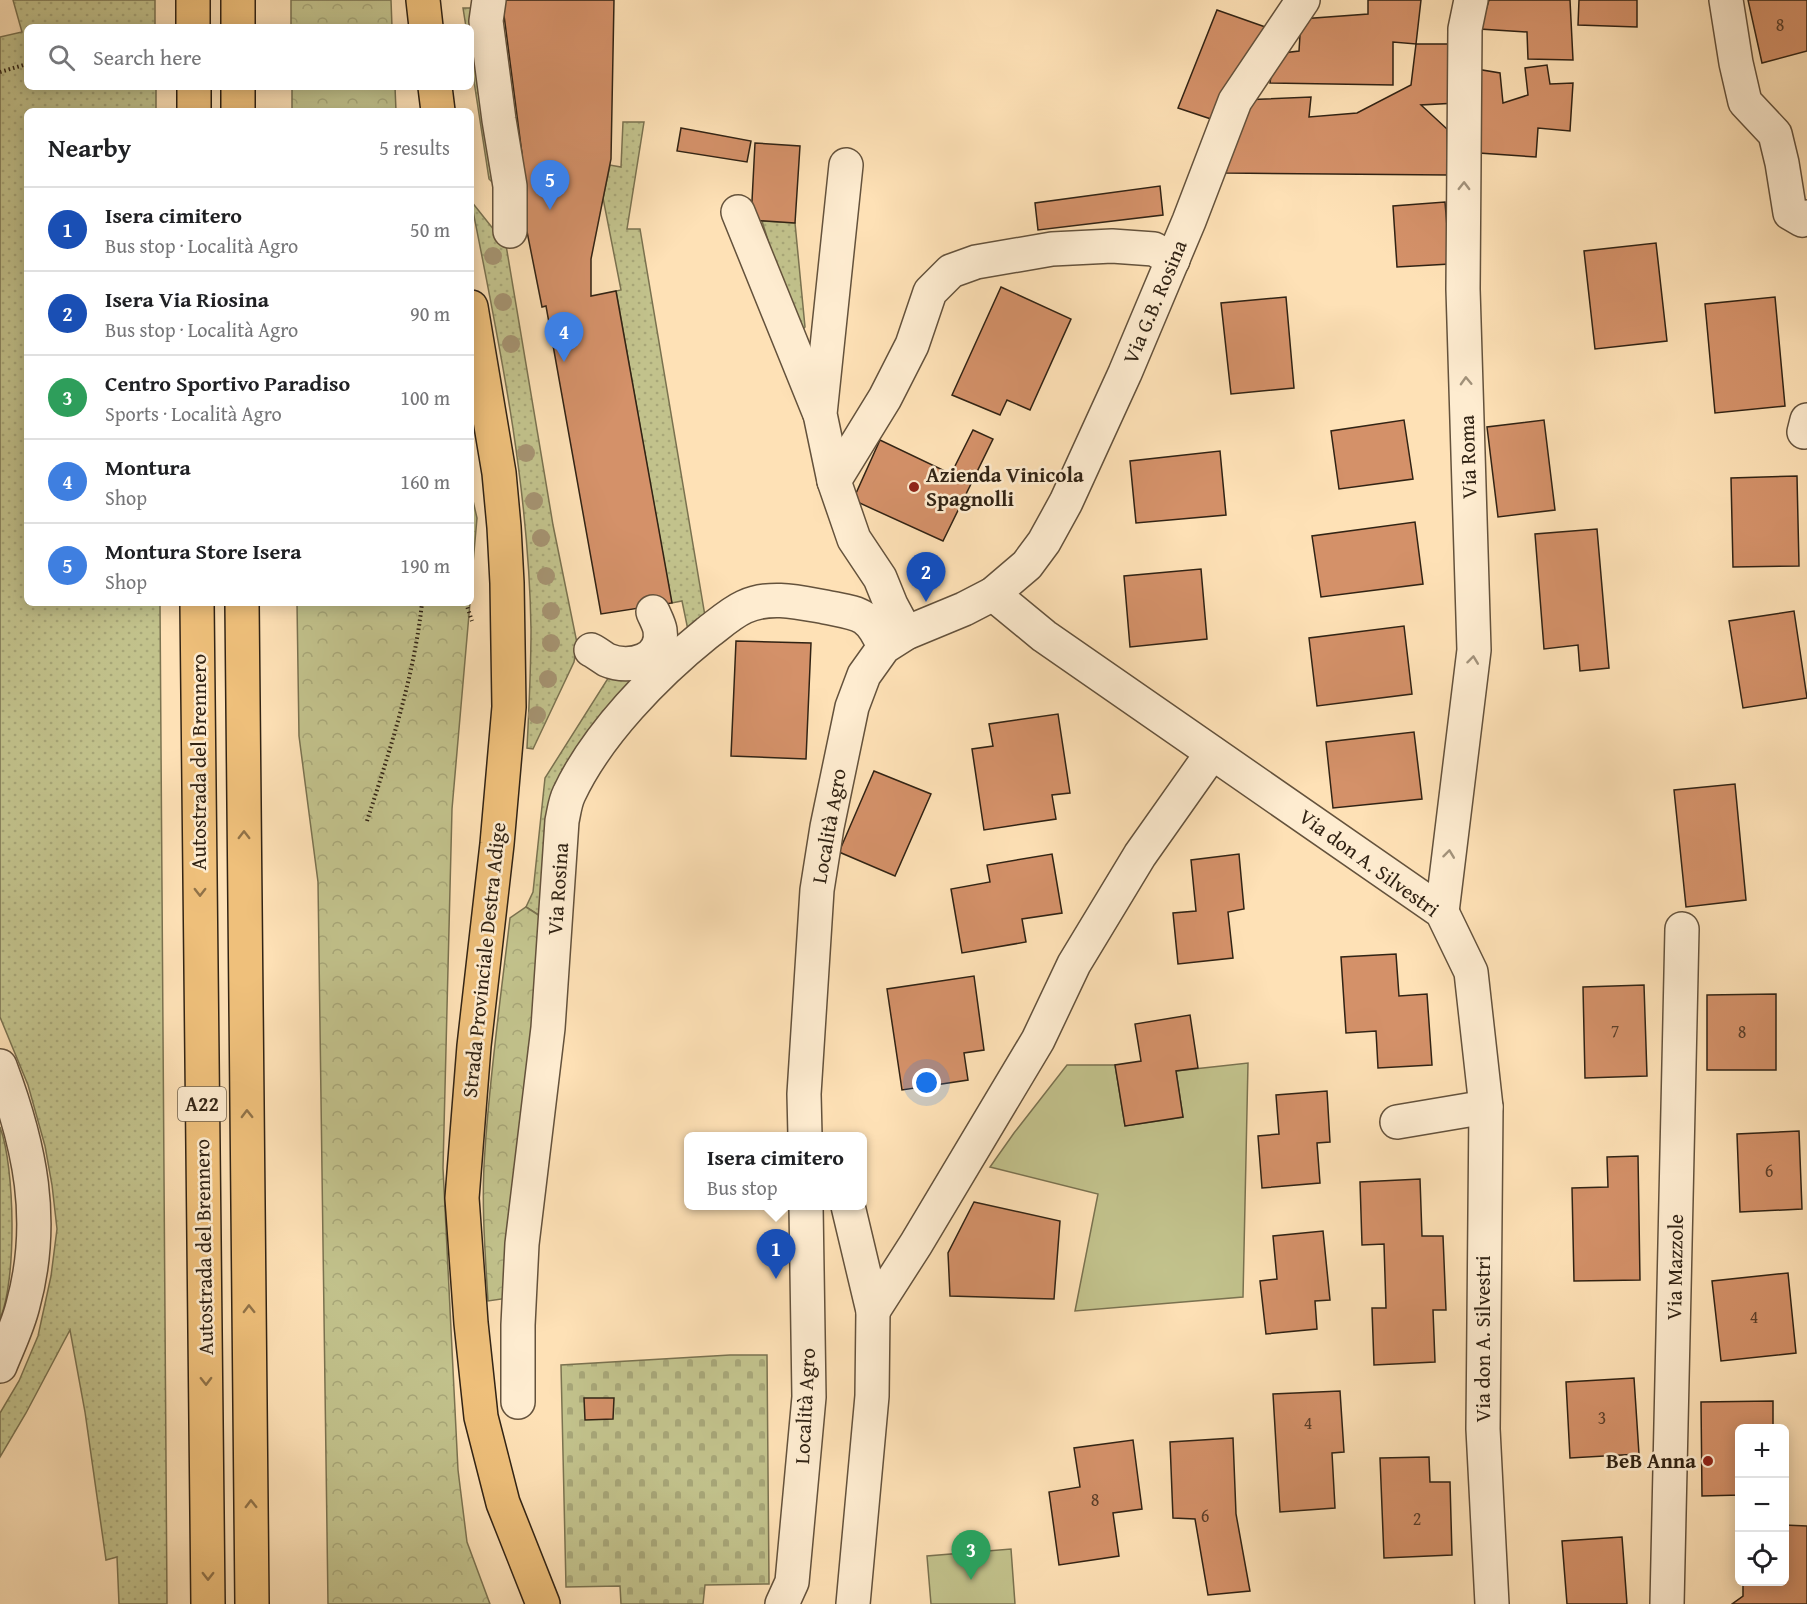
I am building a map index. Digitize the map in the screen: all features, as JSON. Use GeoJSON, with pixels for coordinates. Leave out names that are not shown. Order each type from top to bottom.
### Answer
{"type":"FeatureCollection","features":[{"type":"Feature","properties":{"kind":"main road"},"geometry":{"type":"LineString","coordinates":[[193,0],[193,24]]}},
{"type":"Feature","properties":{"kind":"main road"},"geometry":{"type":"LineString","coordinates":[[237,0],[238,24]]}},
{"type":"Feature","properties":{"kind":"main road"},"geometry":{"type":"LineString","coordinates":[[423,0],[426,24]]}},
{"type":"Feature","properties":{"kind":"main road"},"geometry":{"type":"LineString","coordinates":[[194,90],[194,108]]}},
{"type":"Feature","properties":{"kind":"main road"},"geometry":{"type":"LineString","coordinates":[[238,90],[238,108]]}},
{"type":"Feature","properties":{"kind":"main road"},"geometry":{"type":"LineString","coordinates":[[435,90],[438,108]]}},
{"type":"Feature","properties":{"kind":"main road","name":"Strada Provinciale Destra Adige"},"geometry":{"type":"LineString","coordinates":[[474,325],[499,473],[504,527],[508,707],[497,844],[474,1046],[462,1198],[480,1417],[503,1503],[543,1604]]}},
{"type":"Feature","properties":{"kind":"main road","name":"Autostrada del Brennero"},"geometry":{"type":"LineString","coordinates":[[197,606],[208,1604]]}},
{"type":"Feature","properties":{"kind":"main road","name":"Autostrada del Brennero"},"geometry":{"type":"LineString","coordinates":[[242,606],[252,1604]]}},
{"type":"Feature","properties":{"kind":"street"},"geometry":{"type":"LineString","coordinates":[[489,0],[486,21],[510,186],[510,231]]}},
{"type":"Feature","properties":{"kind":"street","name":"Via G.B. Rosina"},"geometry":{"type":"LineString","coordinates":[[993,594],[1028,565],[1044,542],[1060,512],[1125,373],[1173,260],[1235,101],[1303,0]]}},
{"type":"Feature","properties":{"kind":"street","name":"Via Roma"},"geometry":{"type":"LineString","coordinates":[[1442,912],[1474,650],[1463,289],[1465,29],[1471,0]]}},
{"type":"Feature","properties":{"kind":"street"},"geometry":{"type":"LineString","coordinates":[[1726,0],[1745,102],[1775,134],[1790,213],[1802,220],[1807,217]]}},
{"type":"Feature","properties":{"kind":"street"},"geometry":{"type":"LineString","coordinates":[[820,414],[846,165]]}},
{"type":"Feature","properties":{"kind":"street"},"geometry":{"type":"LineString","coordinates":[[738,213],[820,414],[834,481],[854,539],[880,578],[891,605],[895,640],[993,594]]}},
{"type":"Feature","properties":{"kind":"street"},"geometry":{"type":"LineString","coordinates":[[834,481],[885,398],[912,345],[930,292],[951,271],[976,262],[1052,249],[1112,246],[1155,249],[1173,260]]}},
{"type":"Feature","properties":{"kind":"street","name":"Via don A. Silvestri"},"geometry":{"type":"LineString","coordinates":[[993,594],[1044,636],[1442,912],[1471,972],[1486,1107],[1483,1429],[1492,1604]]}},
{"type":"Feature","properties":{"kind":"street","name":"Via Rosina"},"geometry":{"type":"LineString","coordinates":[[518,1402],[518,1325],[522,1244],[548,1028],[562,821],[568,796],[586,764],[616,723],[651,684],[688,649],[744,607],[783,599],[857,613],[895,640]]}},
{"type":"Feature","properties":{"kind":"street"},"geometry":{"type":"LineString","coordinates":[[591,650],[608,660],[626,664],[641,662],[655,654],[660,642],[660,629],[653,612]]}},
{"type":"Feature","properties":{"kind":"street","name":"Località Agro"},"geometry":{"type":"LineString","coordinates":[[805,1132],[804,1094],[817,900],[827,827],[852,706],[864,675],[895,640]]}},
{"type":"Feature","properties":{"kind":"street"},"geometry":{"type":"LineString","coordinates":[[873,1311],[916,1244],[1038,1040],[1074,963],[1140,855],[1212,753]]}},
{"type":"Feature","properties":{"kind":"street","name":"Via Mazzole"},"geometry":{"type":"LineString","coordinates":[[1667,1604],[1682,929]]}},
{"type":"Feature","properties":{"kind":"street"},"geometry":{"type":"LineString","coordinates":[[0,1066],[24,1140],[34,1190],[32,1264],[23,1306],[0,1366]]}},
{"type":"Feature","properties":{"kind":"street"},"geometry":{"type":"LineString","coordinates":[[804,1094],[823,1132]]}},
{"type":"Feature","properties":{"kind":"street"},"geometry":{"type":"LineString","coordinates":[[1397,1122],[1486,1107]]}},
{"type":"Feature","properties":{"kind":"street","name":"Località Agro"},"geometry":{"type":"LineString","coordinates":[[789,1596],[809,1397],[806,1210]]}},
{"type":"Feature","properties":{"kind":"street"},"geometry":{"type":"LineString","coordinates":[[849,1210],[873,1311],[872,1396],[854,1604]]}},
{"type":"Feature","properties":{"kind":"path"},"geometry":{"type":"LineString","coordinates":[[0,72],[24,65]]}},
{"type":"Feature","properties":{"kind":"path"},"geometry":{"type":"LineString","coordinates":[[367,821],[386,762],[418,640],[422,606]]}},
{"type":"Feature","properties":{"kind":"green space"},"geometry":{"type":"Polygon","coordinates":[[[13,0],[155,0],[155,24],[24,24],[24,90],[156,90],[156,108],[24,108],[24,606],[160,606],[167,1604],[119,1604],[117,1557],[106,1560],[85,1412],[70,1330],[0,1457],[0,1413],[19,1381],[38,1336],[51,1276],[57,1229],[45,1146],[28,1085],[0,1017],[0,37],[22,32],[13,0]]]}},
{"type":"Feature","properties":{"kind":"green space"},"geometry":{"type":"Polygon","coordinates":[[[291,0],[391,0],[392,24],[291,24],[291,0]]]}},
{"type":"Feature","properties":{"kind":"green space"},"geometry":{"type":"Polygon","coordinates":[[[463,8],[473,8],[500,190],[489,179],[474,82],[474,24],[466,24],[463,8]]]}},
{"type":"Feature","properties":{"kind":"green space"},"geometry":{"type":"Polygon","coordinates":[[[292,90],[395,90],[396,108],[292,108],[292,90]]]}},
{"type":"Feature","properties":{"kind":"green space"},"geometry":{"type":"Polygon","coordinates":[[[623,122],[644,122],[627,229],[640,229],[706,622],[689,635],[682,601],[672,603],[671,600],[616,291],[621,290],[603,198],[610,165],[621,167],[623,122]]]}},
{"type":"Feature","properties":{"kind":"green space"},"geometry":{"type":"Polygon","coordinates":[[[474,205],[506,245],[553,525],[577,643],[574,662],[533,749],[527,748],[531,630],[525,522],[511,414],[474,216],[474,205]]]}},
{"type":"Feature","properties":{"kind":"green space"},"geometry":{"type":"Polygon","coordinates":[[[762,221],[795,223],[805,327],[800,332],[796,330],[762,221]]]}},
{"type":"Feature","properties":{"kind":"green space"},"geometry":{"type":"Polygon","coordinates":[[[474,505],[477,518],[474,552],[474,505]]]}},
{"type":"Feature","properties":{"kind":"green space"},"geometry":{"type":"Polygon","coordinates":[[[297,606],[470,606],[452,809],[443,1168],[458,1470],[467,1542],[490,1604],[328,1604],[318,882],[299,736],[297,606]]]}},
{"type":"Feature","properties":{"kind":"green space"},"geometry":{"type":"Polygon","coordinates":[[[612,672],[648,673],[576,759],[562,769],[571,773],[540,916],[526,907],[533,892],[545,778],[612,672]]]}},
{"type":"Feature","properties":{"kind":"green space"},"geometry":{"type":"Polygon","coordinates":[[[526,907],[540,916],[515,1297],[488,1301],[483,1188],[490,1092],[510,918],[526,907]]]}},
{"type":"Feature","properties":{"kind":"green space"},"geometry":{"type":"Polygon","coordinates":[[[1248,1063],[1243,1297],[1075,1311],[1098,1194],[990,1167],[1067,1065],[1115,1065],[1125,1126],[1183,1117],[1176,1071],[1248,1063]]]}},
{"type":"Feature","properties":{"kind":"green space"},"geometry":{"type":"Polygon","coordinates":[[[0,1127],[9,1168],[12,1223],[9,1278],[0,1319],[0,1127]]]}},
{"type":"Feature","properties":{"kind":"green space"},"geometry":{"type":"Polygon","coordinates":[[[767,1355],[769,1584],[705,1585],[703,1604],[621,1604],[620,1586],[566,1587],[561,1365],[767,1355]]]}},
{"type":"Feature","properties":{"kind":"green space"},"geometry":{"type":"Polygon","coordinates":[[[1011,1549],[1015,1604],[931,1604],[927,1556],[1011,1549]]]}},
{"type":"Feature","properties":{"kind":"building"},"geometry":{"type":"Polygon","coordinates":[[[502,0],[614,0],[611,159],[591,259],[591,296],[616,291],[672,603],[601,614],[546,306],[542,307],[512,156],[522,154],[502,0]]]}},
{"type":"Feature","properties":{"kind":"building"},"geometry":{"type":"Polygon","coordinates":[[[1368,0],[1421,0],[1416,44],[1393,42],[1393,85],[1270,83],[1274,54],[1299,51],[1301,19],[1368,14],[1368,0]]]}},
{"type":"Feature","properties":{"kind":"building"},"geometry":{"type":"Polygon","coordinates":[[[1489,0],[1570,0],[1573,60],[1528,59],[1527,32],[1480,29],[1489,0]]]}},
{"type":"Feature","properties":{"kind":"building"},"geometry":{"type":"Polygon","coordinates":[[[1579,0],[1637,0],[1637,27],[1578,25],[1579,0]]]}},
{"type":"Feature","properties":{"kind":"building"},"geometry":{"type":"Polygon","coordinates":[[[1748,0],[1807,0],[1807,51],[1762,63],[1748,0]]]}},
{"type":"Feature","properties":{"kind":"building"},"geometry":{"type":"Polygon","coordinates":[[[1217,10],[1271,29],[1217,121],[1178,108],[1217,10]]]}},
{"type":"Feature","properties":{"kind":"building"},"geometry":{"type":"Polygon","coordinates":[[[1416,44],[1456,44],[1457,103],[1421,105],[1447,129],[1448,175],[1226,173],[1241,100],[1311,97],[1309,117],[1357,113],[1411,85],[1416,44]]]}},
{"type":"Feature","properties":{"kind":"building"},"geometry":{"type":"Polygon","coordinates":[[[1547,65],[1550,84],[1573,83],[1570,131],[1538,128],[1536,157],[1479,153],[1476,69],[1500,73],[1503,103],[1528,95],[1525,68],[1547,65]]]}},
{"type":"Feature","properties":{"kind":"building"},"geometry":{"type":"Polygon","coordinates":[[[681,128],[751,141],[747,162],[677,151],[681,128]]]}},
{"type":"Feature","properties":{"kind":"building"},"geometry":{"type":"Polygon","coordinates":[[[755,143],[800,146],[795,223],[751,220],[755,143]]]}},
{"type":"Feature","properties":{"kind":"building"},"geometry":{"type":"Polygon","coordinates":[[[1160,186],[1163,215],[1038,230],[1035,203],[1160,186]]]}},
{"type":"Feature","properties":{"kind":"building"},"geometry":{"type":"Polygon","coordinates":[[[1445,202],[1450,264],[1397,267],[1393,206],[1445,202]]]}},
{"type":"Feature","properties":{"kind":"building"},"geometry":{"type":"Polygon","coordinates":[[[1656,243],[1667,341],[1595,349],[1584,251],[1656,243]]]}},
{"type":"Feature","properties":{"kind":"building"},"geometry":{"type":"Polygon","coordinates":[[[1001,287],[1071,319],[1030,410],[1007,400],[1000,415],[952,395],[1001,287]]]}},
{"type":"Feature","properties":{"kind":"building"},"geometry":{"type":"Polygon","coordinates":[[[1286,297],[1294,388],[1231,394],[1221,303],[1286,297]]]}},
{"type":"Feature","properties":{"kind":"building"},"geometry":{"type":"Polygon","coordinates":[[[1775,297],[1785,406],[1715,413],[1705,304],[1775,297]]]}},
{"type":"Feature","properties":{"kind":"building"},"geometry":{"type":"Polygon","coordinates":[[[1404,420],[1413,479],[1339,489],[1331,431],[1404,420]]]}},
{"type":"Feature","properties":{"kind":"building"},"geometry":{"type":"Polygon","coordinates":[[[1544,420],[1555,510],[1498,517],[1487,427],[1544,420]]]}},
{"type":"Feature","properties":{"kind":"building","name":"Azienda Vinicola Spagnolli"},"geometry":{"type":"Polygon","coordinates":[[[973,430],[993,439],[943,541],[853,500],[880,440],[951,474],[973,430]]]}},
{"type":"Feature","properties":{"kind":"building"},"geometry":{"type":"Polygon","coordinates":[[[1220,451],[1226,515],[1136,523],[1130,461],[1220,451]]]}},
{"type":"Feature","properties":{"kind":"building"},"geometry":{"type":"Polygon","coordinates":[[[1797,476],[1799,566],[1733,567],[1731,478],[1797,476]]]}},
{"type":"Feature","properties":{"kind":"building"},"geometry":{"type":"Polygon","coordinates":[[[1415,522],[1423,584],[1321,597],[1312,536],[1415,522]]]}},
{"type":"Feature","properties":{"kind":"building"},"geometry":{"type":"Polygon","coordinates":[[[1597,529],[1609,668],[1580,671],[1578,645],[1544,649],[1535,534],[1597,529]]]}},
{"type":"Feature","properties":{"kind":"building"},"geometry":{"type":"Polygon","coordinates":[[[1201,569],[1207,639],[1130,647],[1124,576],[1201,569]]]}},
{"type":"Feature","properties":{"kind":"building"},"geometry":{"type":"Polygon","coordinates":[[[1794,611],[1807,698],[1743,708],[1729,621],[1794,611]]]}},
{"type":"Feature","properties":{"kind":"building"},"geometry":{"type":"Polygon","coordinates":[[[1404,626],[1412,694],[1317,706],[1309,638],[1404,626]]]}},
{"type":"Feature","properties":{"kind":"building"},"geometry":{"type":"Polygon","coordinates":[[[736,641],[811,643],[806,759],[731,756],[736,641]]]}},
{"type":"Feature","properties":{"kind":"building"},"geometry":{"type":"Polygon","coordinates":[[[1058,714],[1070,793],[1052,795],[1056,819],[984,830],[972,749],[993,746],[989,724],[1058,714]]]}},
{"type":"Feature","properties":{"kind":"building"},"geometry":{"type":"Polygon","coordinates":[[[1414,732],[1422,799],[1333,808],[1326,742],[1414,732]]]}},
{"type":"Feature","properties":{"kind":"building"},"geometry":{"type":"Polygon","coordinates":[[[874,771],[931,794],[895,876],[839,852],[874,771]]]}},
{"type":"Feature","properties":{"kind":"building"},"geometry":{"type":"Polygon","coordinates":[[[1735,784],[1746,900],[1686,907],[1674,790],[1735,784]]]}},
{"type":"Feature","properties":{"kind":"building"},"geometry":{"type":"Polygon","coordinates":[[[1052,854],[1062,913],[1022,919],[1026,942],[962,953],[951,889],[990,882],[987,865],[1052,854]]]}},
{"type":"Feature","properties":{"kind":"building"},"geometry":{"type":"Polygon","coordinates":[[[1239,854],[1244,909],[1228,912],[1233,958],[1178,964],[1173,913],[1196,911],[1191,860],[1239,854]]]}},
{"type":"Feature","properties":{"kind":"building"},"geometry":{"type":"Polygon","coordinates":[[[1396,954],[1399,996],[1427,994],[1432,1065],[1378,1068],[1376,1031],[1346,1033],[1341,957],[1396,954]]]}},
{"type":"Feature","properties":{"kind":"building"},"geometry":{"type":"Polygon","coordinates":[[[974,976],[984,1050],[964,1053],[968,1080],[902,1090],[887,989],[974,976]]]}},
{"type":"Feature","properties":{"kind":"building"},"geometry":{"type":"Polygon","coordinates":[[[1644,985],[1647,1076],[1585,1078],[1583,987],[1644,985]]]}},
{"type":"Feature","properties":{"kind":"building"},"geometry":{"type":"Polygon","coordinates":[[[1776,994],[1776,1070],[1707,1070],[1707,995],[1776,994]]]}},
{"type":"Feature","properties":{"kind":"building"},"geometry":{"type":"Polygon","coordinates":[[[1190,1015],[1198,1068],[1176,1071],[1183,1117],[1125,1126],[1115,1065],[1141,1061],[1135,1024],[1190,1015]]]}},
{"type":"Feature","properties":{"kind":"building"},"geometry":{"type":"Polygon","coordinates":[[[1327,1091],[1330,1142],[1317,1143],[1320,1183],[1262,1188],[1258,1136],[1279,1134],[1276,1095],[1327,1091]]]}},
{"type":"Feature","properties":{"kind":"building"},"geometry":{"type":"Polygon","coordinates":[[[1799,1131],[1802,1209],[1740,1212],[1737,1134],[1799,1131]]]}},
{"type":"Feature","properties":{"kind":"building"},"geometry":{"type":"Polygon","coordinates":[[[1638,1156],[1640,1280],[1574,1281],[1572,1188],[1608,1187],[1607,1157],[1638,1156]]]}},
{"type":"Feature","properties":{"kind":"building"},"geometry":{"type":"Polygon","coordinates":[[[1420,1179],[1422,1236],[1443,1236],[1446,1310],[1433,1310],[1435,1362],[1374,1365],[1372,1308],[1386,1308],[1384,1244],[1362,1245],[1360,1182],[1420,1179]]]}},
{"type":"Feature","properties":{"kind":"building"},"geometry":{"type":"Polygon","coordinates":[[[974,1202],[1060,1221],[1054,1299],[950,1296],[948,1253],[974,1202]]]}},
{"type":"Feature","properties":{"kind":"building"},"geometry":{"type":"Polygon","coordinates":[[[1323,1231],[1330,1300],[1315,1301],[1317,1329],[1266,1334],[1260,1281],[1277,1279],[1273,1236],[1323,1231]]]}},
{"type":"Feature","properties":{"kind":"building"},"geometry":{"type":"Polygon","coordinates":[[[1788,1273],[1796,1353],[1721,1361],[1712,1281],[1788,1273]]]}},
{"type":"Feature","properties":{"kind":"building"},"geometry":{"type":"Polygon","coordinates":[[[1634,1378],[1639,1454],[1570,1458],[1566,1382],[1634,1378]]]}},
{"type":"Feature","properties":{"kind":"building"},"geometry":{"type":"Polygon","coordinates":[[[1340,1391],[1344,1452],[1332,1453],[1335,1508],[1280,1512],[1273,1394],[1340,1391]]]}},
{"type":"Feature","properties":{"kind":"building"},"geometry":{"type":"Polygon","coordinates":[[[584,1398],[614,1398],[613,1419],[585,1420],[584,1398]]]}},
{"type":"Feature","properties":{"kind":"building"},"geometry":{"type":"Polygon","coordinates":[[[1773,1401],[1773,1424],[1735,1424],[1735,1495],[1702,1496],[1701,1402],[1773,1401]]]}},
{"type":"Feature","properties":{"kind":"building"},"geometry":{"type":"Polygon","coordinates":[[[1233,1438],[1236,1514],[1250,1591],[1208,1595],[1195,1519],[1173,1518],[1170,1442],[1233,1438]]]}},
{"type":"Feature","properties":{"kind":"building"},"geometry":{"type":"Polygon","coordinates":[[[1133,1440],[1142,1509],[1113,1513],[1119,1556],[1059,1565],[1049,1492],[1080,1487],[1074,1448],[1133,1440]]]}},
{"type":"Feature","properties":{"kind":"building"},"geometry":{"type":"Polygon","coordinates":[[[1429,1457],[1430,1482],[1450,1482],[1452,1555],[1384,1558],[1380,1458],[1429,1457]]]}},
{"type":"Feature","properties":{"kind":"building"},"geometry":{"type":"Polygon","coordinates":[[[1789,1525],[1807,1526],[1807,1604],[1732,1604],[1743,1596],[1743,1586],[1789,1586],[1789,1525]]]}},
{"type":"Feature","properties":{"kind":"building"},"geometry":{"type":"Polygon","coordinates":[[[1622,1537],[1627,1604],[1567,1604],[1562,1541],[1622,1537]]]}},
{"type":"Feature","properties":{"kind":"place","name":"Montura Store Isera"},"geometry":{"type":"Point","coordinates":[550,210]}},
{"type":"Feature","properties":{"kind":"place","name":"Montura"},"geometry":{"type":"Point","coordinates":[564,362]}},
{"type":"Feature","properties":{"kind":"place","name":"Azienda Vinicola Spagnolli"},"geometry":{"type":"Point","coordinates":[914,487]}},
{"type":"Feature","properties":{"kind":"place","name":"Isera Via Riosina"},"geometry":{"type":"Point","coordinates":[926,602]}},
{"type":"Feature","properties":{"kind":"place","name":"Isera cimitero"},"geometry":{"type":"Point","coordinates":[776,1279]}},
{"type":"Feature","properties":{"kind":"place","name":"BeB Anna"},"geometry":{"type":"Point","coordinates":[1708,1461]}},
{"type":"Feature","properties":{"kind":"place","name":"Centro Sportivo Paradiso"},"geometry":{"type":"Point","coordinates":[971,1580]}}]}
